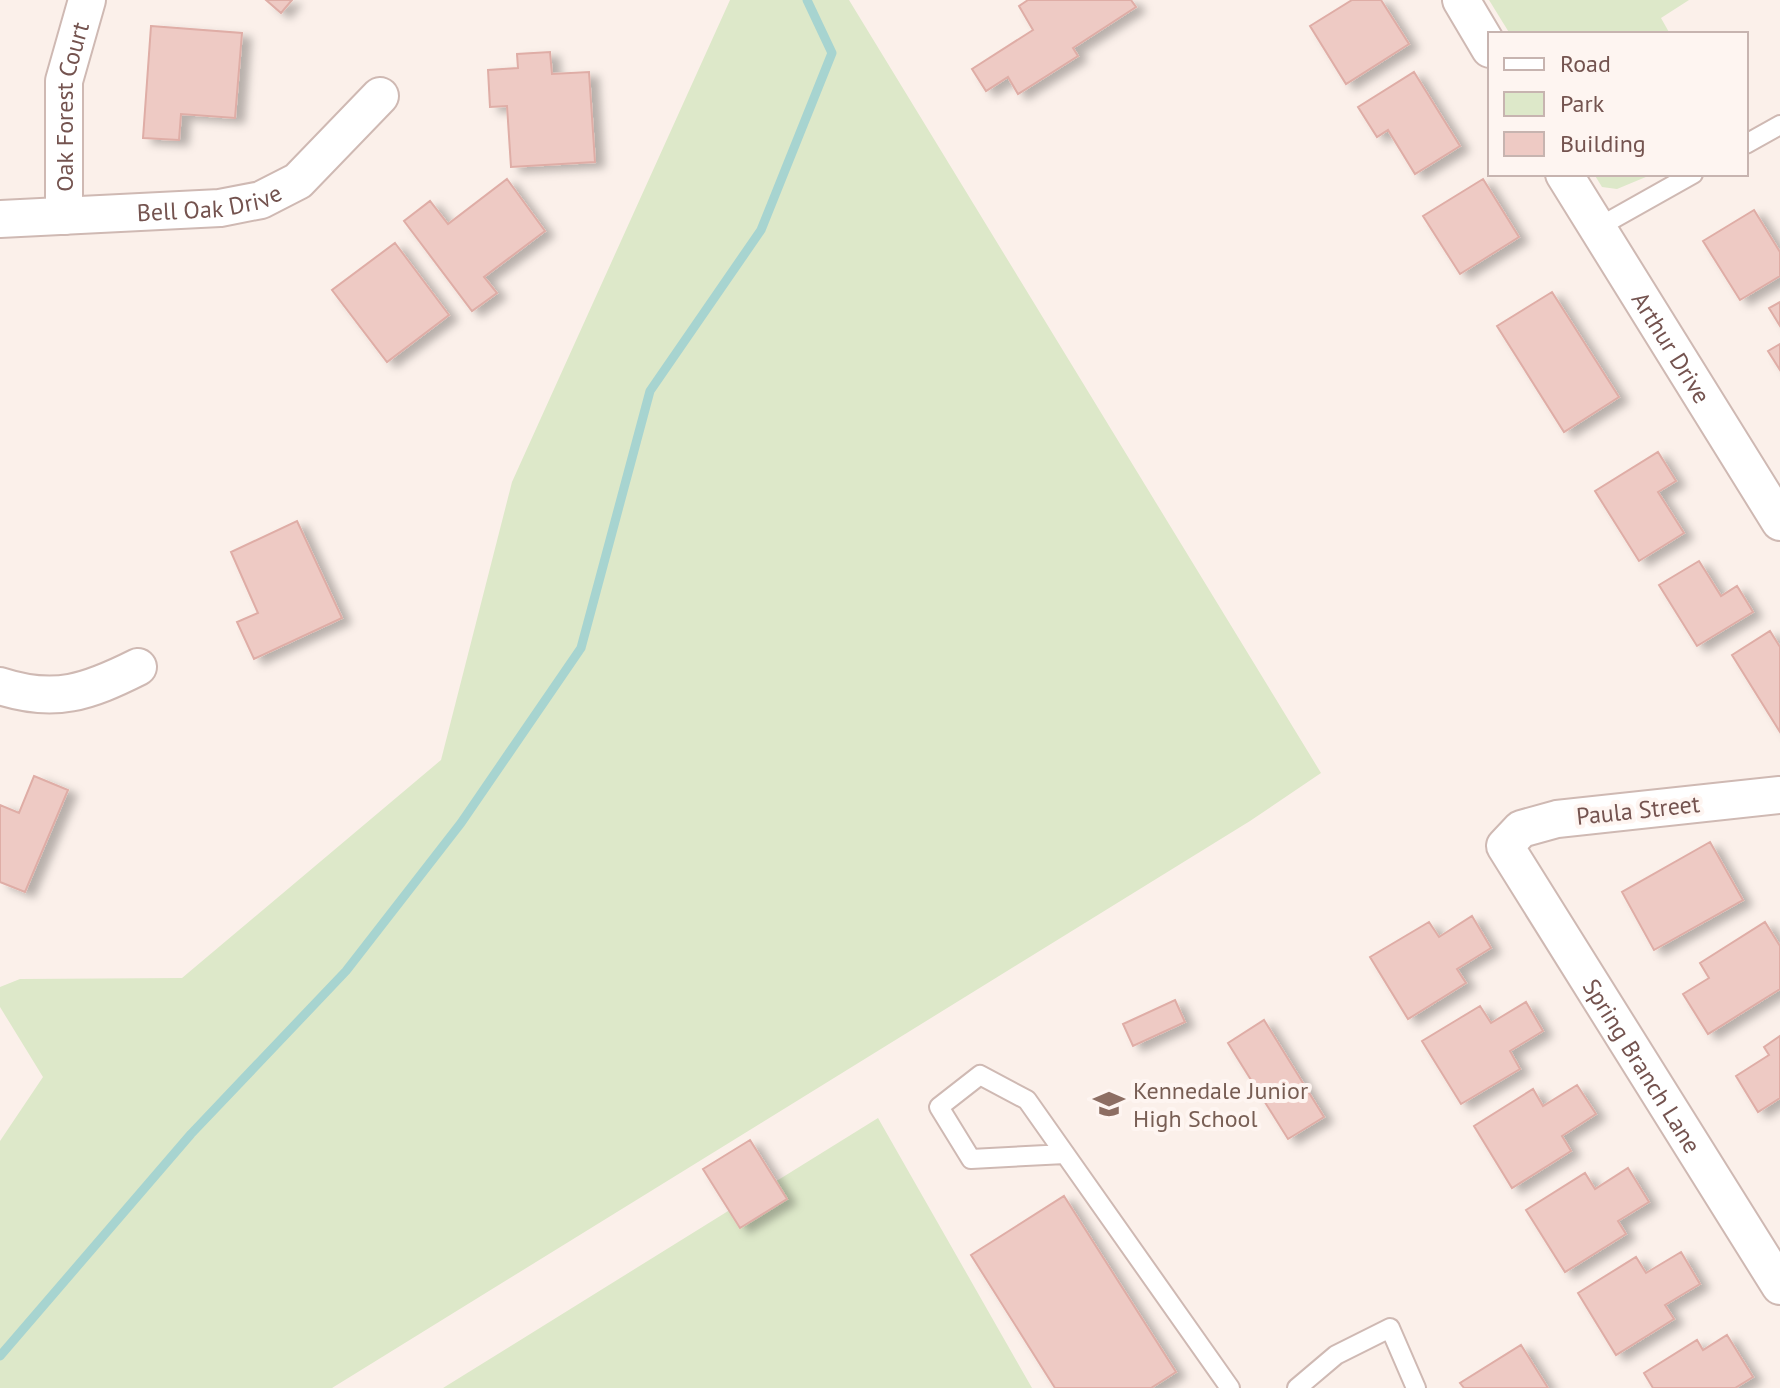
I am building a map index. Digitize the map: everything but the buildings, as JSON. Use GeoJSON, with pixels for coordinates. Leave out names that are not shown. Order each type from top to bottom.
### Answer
{"type":"FeatureCollection","features":[{"type":"Feature","properties":{"kind":"street","name":"Oak Forest Court"},"geometry":{"type":"LineString","coordinates":[[64,216],[64,81],[87,0]]}},
{"type":"Feature","properties":{"kind":"street"},"geometry":{"type":"LineString","coordinates":[[1461,0],[1488,46]]}},
{"type":"Feature","properties":{"kind":"street","name":"Bell Oak Drive"},"geometry":{"type":"LineString","coordinates":[[0,219],[220,208],[261,200],[298,181],[380,96]]}},
{"type":"Feature","properties":{"kind":"street","name":"Arthur Drive"},"geometry":{"type":"LineString","coordinates":[[1565,176],[1780,522]]}},
{"type":"Feature","properties":{"kind":"street"},"geometry":{"type":"LineString","coordinates":[[0,686],[19,693],[59,697],[100,686],[138,667]]}},
{"type":"Feature","properties":{"kind":"street","name":"Paula Street"},"geometry":{"type":"LineString","coordinates":[[1505,846],[1521,829],[1557,819],[1780,795]]}},
{"type":"Feature","properties":{"kind":"street","name":"Spring Branch Lane"},"geometry":{"type":"LineString","coordinates":[[1505,846],[1780,1286]]}},
{"type":"Feature","properties":{"kind":"lane"},"geometry":{"type":"LineString","coordinates":[[1748,143],[1780,125]]}},
{"type":"Feature","properties":{"kind":"lane"},"geometry":{"type":"LineString","coordinates":[[1597,228],[1689,176]]}},
{"type":"Feature","properties":{"kind":"lane"},"geometry":{"type":"LineString","coordinates":[[1065,1154],[971,1159],[939,1107],[980,1075],[1027,1100],[1230,1388]]}},
{"type":"Feature","properties":{"kind":"lane"},"geometry":{"type":"LineString","coordinates":[[1297,1388],[1336,1355],[1390,1328],[1416,1388]]}},
{"type":"Feature","properties":{"kind":"green space"},"geometry":{"type":"Polygon","coordinates":[[[730,0],[849,0],[1321,773],[1250,821],[332,1388],[0,1388],[0,1141],[43,1077],[0,1007],[0,987],[20,979],[182,978],[441,760],[512,482],[730,0]]]}},
{"type":"Feature","properties":{"kind":"green space"},"geometry":{"type":"Polygon","coordinates":[[[1489,0],[1689,0],[1661,18],[1669,32],[1509,32],[1489,0]]]}},
{"type":"Feature","properties":{"kind":"green space"},"geometry":{"type":"Polygon","coordinates":[[[1595,176],[1648,176],[1617,189],[1602,187],[1595,176]]]}},
{"type":"Feature","properties":{"kind":"green space"},"geometry":{"type":"Polygon","coordinates":[[[878,1118],[1032,1388],[443,1388],[878,1118]]]}},
{"type":"Feature","properties":{"kind":"waterway"},"geometry":{"type":"LineString","coordinates":[[0,1356],[191,1134],[346,971],[461,823],[581,648],[650,391],[761,230],[832,53],[807,0]]}},
{"type":"Feature","properties":{"kind":"place","name":"Kennedale Junior High School"},"geometry":{"type":"Point","coordinates":[1109,1104]}}]}
